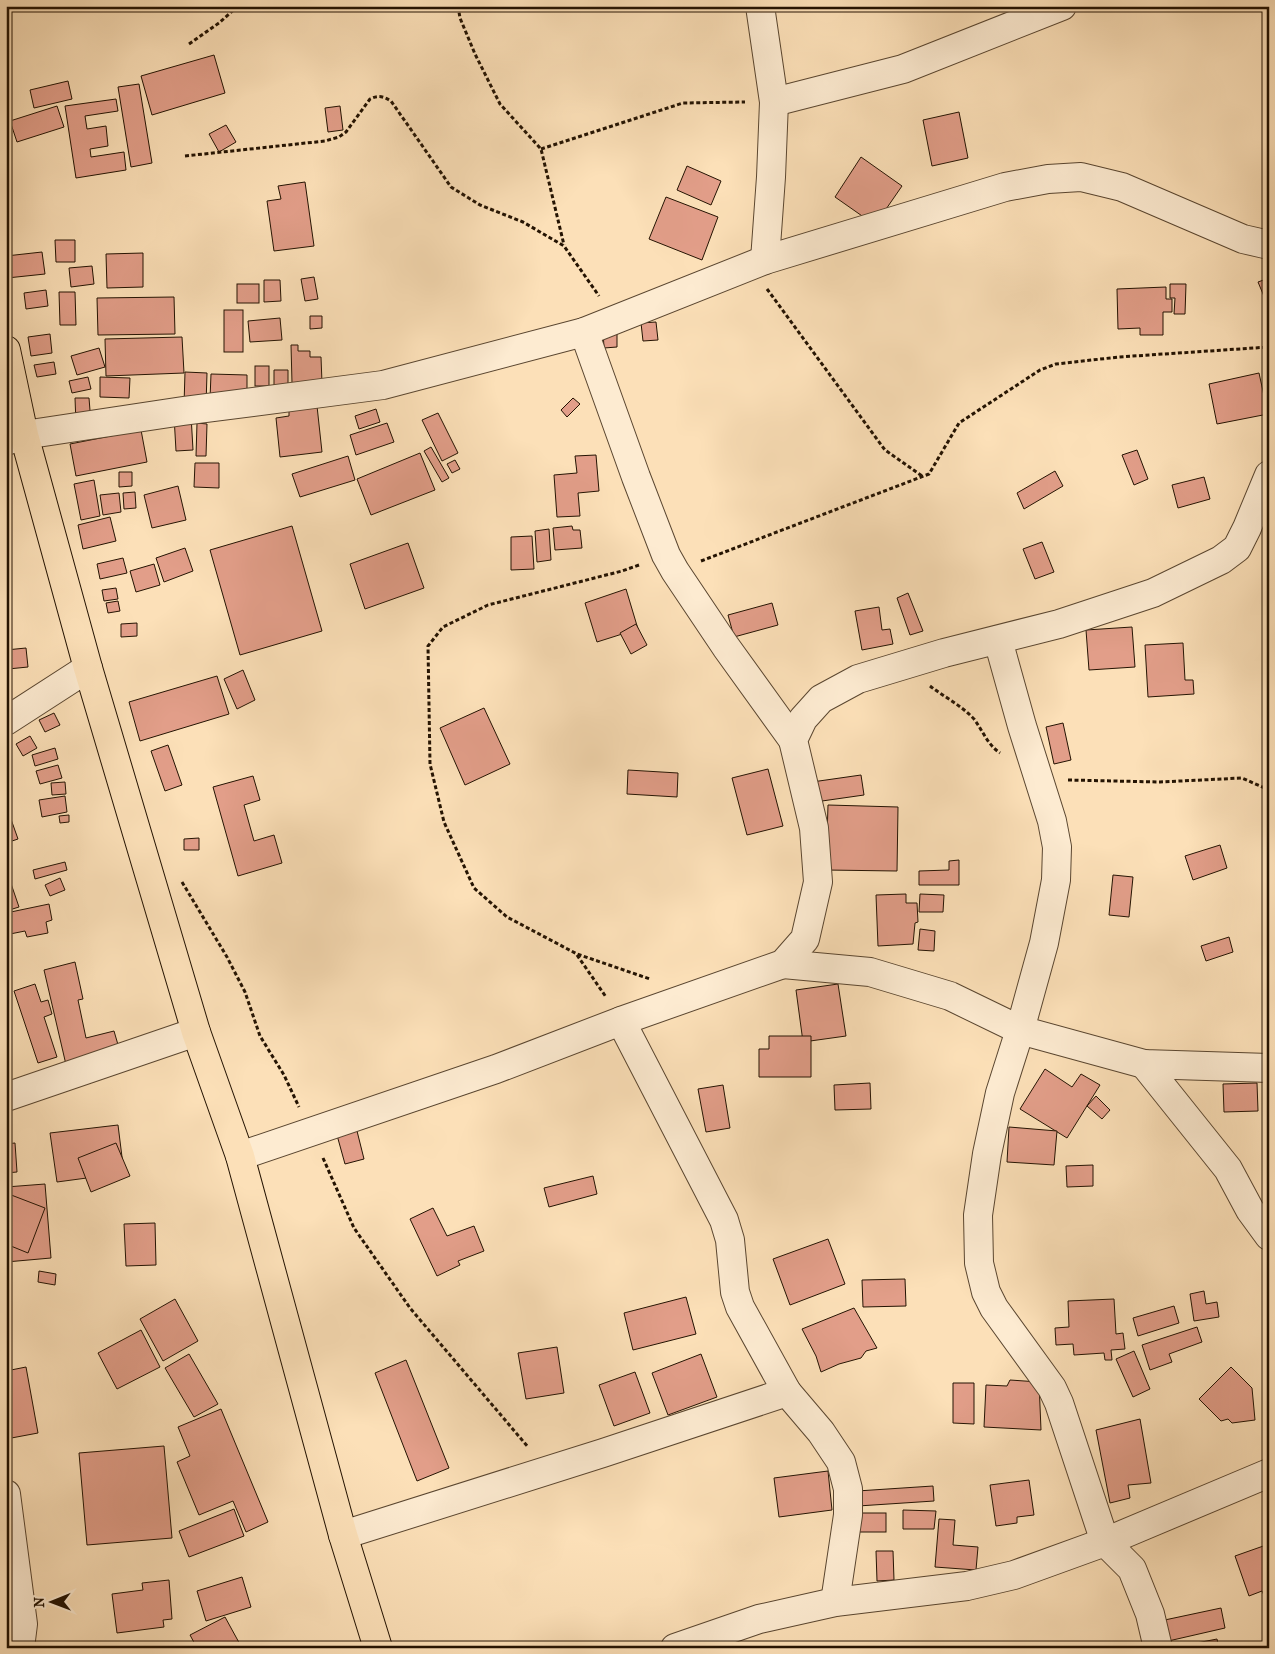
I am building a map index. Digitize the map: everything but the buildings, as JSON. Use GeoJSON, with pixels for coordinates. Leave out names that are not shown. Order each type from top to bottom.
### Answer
{"type":"FeatureCollection","features":[{"type":"Feature","properties":{"kind":"main road"},"geometry":{"type":"LineString","coordinates":[[6,350],[15,438],[88,668],[196,1032],[240,1156],[343,1535],[378,1648]]}},
{"type":"Feature","properties":{"kind":"street"},"geometry":{"type":"LineString","coordinates":[[759,262],[771,177],[774,102],[760,6]]}},
{"type":"Feature","properties":{"kind":"street"},"geometry":{"type":"LineString","coordinates":[[774,102],[903,69],[1062,6]]}},
{"type":"Feature","properties":{"kind":"street"},"geometry":{"type":"LineString","coordinates":[[15,438],[183,411],[383,385],[584,332],[759,262],[1005,188],[1048,179],[1081,177],[1122,187],[1243,239],[1269,245]]}},
{"type":"Feature","properties":{"kind":"street"},"geometry":{"type":"LineString","coordinates":[[584,332],[636,478],[670,563],[726,647],[793,740],[814,828],[818,882],[805,939],[783,964]]}},
{"type":"Feature","properties":{"kind":"street"},"geometry":{"type":"LineString","coordinates":[[793,740],[803,719],[822,699],[858,679],[1059,624],[1153,593],[1221,560],[1237,548],[1258,522],[1269,475]]}},
{"type":"Feature","properties":{"kind":"street"},"geometry":{"type":"LineString","coordinates":[[998,640],[1052,821],[1057,847],[1056,880],[1044,943],[1000,1093],[987,1154],[978,1215],[979,1263],[986,1292],[994,1308],[1052,1388],[1059,1403],[1105,1542],[1132,1569],[1150,1614],[1158,1648]]}},
{"type":"Feature","properties":{"kind":"street"},"geometry":{"type":"LineString","coordinates":[[6,721],[88,668]]}},
{"type":"Feature","properties":{"kind":"street"},"geometry":{"type":"LineString","coordinates":[[240,1156],[496,1069],[621,1021],[783,964],[870,972],[950,996],[1020,1030],[1144,1064],[1269,1068]]}},
{"type":"Feature","properties":{"kind":"street"},"geometry":{"type":"LineString","coordinates":[[621,1021],[724,1220],[730,1240],[735,1292],[740,1308],[787,1392],[821,1432],[841,1462],[848,1489],[848,1515],[835,1602]]}},
{"type":"Feature","properties":{"kind":"street"},"geometry":{"type":"LineString","coordinates":[[6,1097],[196,1032]]}},
{"type":"Feature","properties":{"kind":"street"},"geometry":{"type":"LineString","coordinates":[[1144,1064],[1228,1169],[1250,1210],[1269,1236]]}},
{"type":"Feature","properties":{"kind":"street"},"geometry":{"type":"LineString","coordinates":[[343,1535],[787,1392]]}},
{"type":"Feature","properties":{"kind":"street"},"geometry":{"type":"LineString","coordinates":[[675,1648],[759,1619],[835,1602],[967,1586],[1014,1575],[1105,1542],[1269,1473]]}},
{"type":"Feature","properties":{"kind":"street"},"geometry":{"type":"LineString","coordinates":[[6,1494],[22,1624],[20,1648]]}},
{"type":"Feature","properties":{"kind":"path"},"geometry":{"type":"LineString","coordinates":[[189,44],[219,23],[238,6]]}},
{"type":"Feature","properties":{"kind":"path"},"geometry":{"type":"LineString","coordinates":[[458,6],[460,18],[474,54],[500,104],[541,149],[564,246],[615,319]]}},
{"type":"Feature","properties":{"kind":"path"},"geometry":{"type":"LineString","coordinates":[[186,156],[325,141],[339,137],[346,132],[370,99],[376,96],[390,101],[451,187],[480,205],[523,222],[564,246]]}},
{"type":"Feature","properties":{"kind":"path"},"geometry":{"type":"LineString","coordinates":[[541,149],[683,103],[774,102]]}},
{"type":"Feature","properties":{"kind":"path"},"geometry":{"type":"LineString","coordinates":[[759,262],[772,297],[886,450],[922,476]]}},
{"type":"Feature","properties":{"kind":"path"},"geometry":{"type":"LineString","coordinates":[[654,980],[577,954],[507,917],[474,888],[444,822],[430,764],[428,646],[443,627],[488,605],[622,571],[670,563],[929,474],[958,423],[1040,370],[1056,364],[1119,357],[1269,347]]}},
{"type":"Feature","properties":{"kind":"path"},"geometry":{"type":"LineString","coordinates":[[903,666],[959,706],[974,720],[993,748],[1038,779],[1160,782],[1242,778],[1269,790]]}},
{"type":"Feature","properties":{"kind":"path"},"geometry":{"type":"LineString","coordinates":[[180,878],[245,992],[260,1036],[284,1075],[354,1228],[410,1308],[548,1470]]}},
{"type":"Feature","properties":{"kind":"path"},"geometry":{"type":"LineString","coordinates":[[577,954],[621,1021]]}}]}
